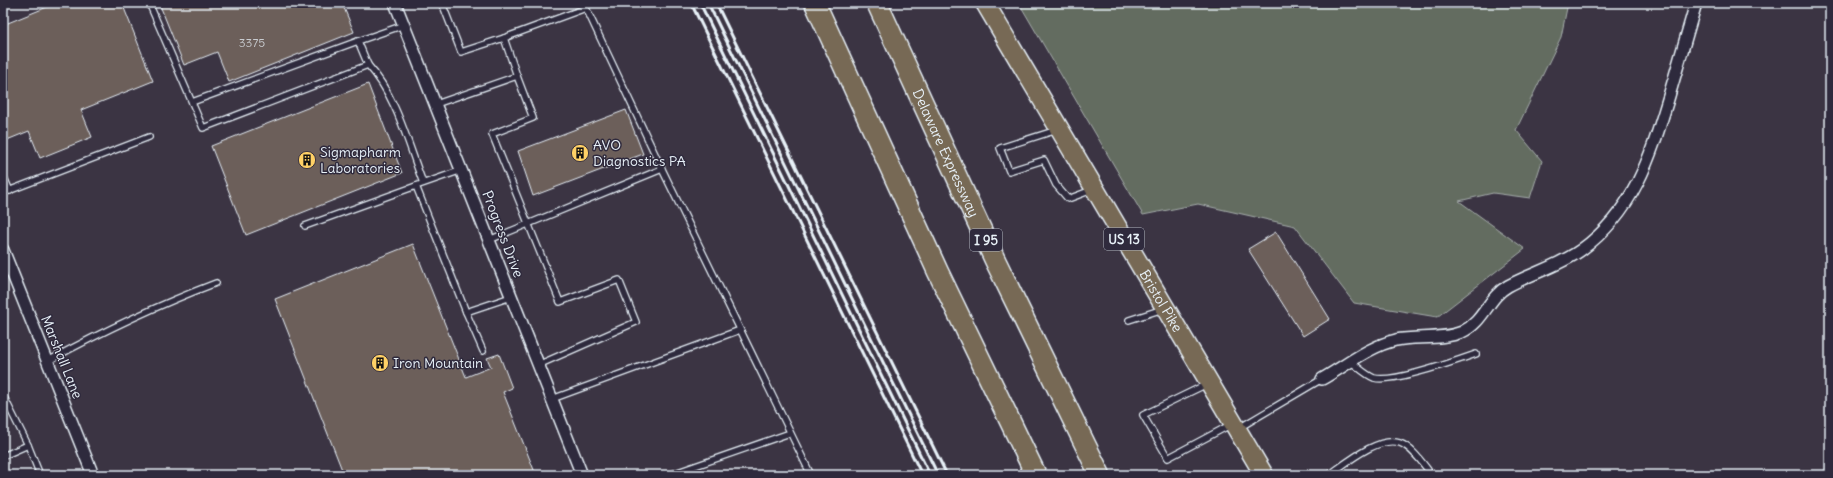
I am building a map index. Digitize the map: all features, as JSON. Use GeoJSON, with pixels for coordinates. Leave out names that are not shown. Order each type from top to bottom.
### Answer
{"type":"FeatureCollection","features":[{"type":"Feature","properties":{"kind":"highway"},"geometry":{"type":"LineString","coordinates":[[816,3],[938,272],[1036,475]]}},
{"type":"Feature","properties":{"kind":"highway","name":"Delaware Expressway"},"geometry":{"type":"LineString","coordinates":[[877,3],[995,260],[1100,475]]}},
{"type":"Feature","properties":{"kind":"main road","name":"Bristol Pike"},"geometry":{"type":"LineString","coordinates":[[985,3],[1264,475]]}},
{"type":"Feature","properties":{"kind":"street","name":"Progress Drive"},"geometry":{"type":"LineString","coordinates":[[396,3],[582,475]]}},
{"type":"Feature","properties":{"kind":"street"},"geometry":{"type":"LineString","coordinates":[[1322,379],[1374,349],[1395,340],[1451,335],[1470,328],[1477,322],[1495,297],[1504,288],[1570,257],[1601,233],[1626,202],[1647,165],[1696,3]]}},
{"type":"Feature","properties":{"kind":"street","name":"Marshall Lane"},"geometry":{"type":"LineString","coordinates":[[3,250],[94,475]]}},
{"type":"Feature","properties":{"kind":"lane"},"geometry":{"type":"LineString","coordinates":[[149,3],[203,128],[368,66]]}},
{"type":"Feature","properties":{"kind":"lane"},"geometry":{"type":"LineString","coordinates":[[442,3],[461,52],[504,38],[585,6],[662,169],[811,475]]}},
{"type":"Feature","properties":{"kind":"lane"},"geometry":{"type":"LineString","coordinates":[[192,102],[404,25]]}},
{"type":"Feature","properties":{"kind":"lane"},"geometry":{"type":"LineString","coordinates":[[504,38],[533,118],[492,134],[527,224],[560,302],[619,280],[636,322],[538,365]]}},
{"type":"Feature","properties":{"kind":"lane"},"geometry":{"type":"LineString","coordinates":[[358,41],[368,66],[379,78],[391,101],[423,184]]}},
{"type":"Feature","properties":{"kind":"lane"},"geometry":{"type":"LineString","coordinates":[[436,104],[517,76]]}},
{"type":"Feature","properties":{"kind":"lane"},"geometry":{"type":"LineString","coordinates":[[1060,130],[1000,148],[1009,171],[1044,160],[1056,185],[1068,199],[1094,189]]}},
{"type":"Feature","properties":{"kind":"lane"},"geometry":{"type":"LineString","coordinates":[[3,193],[149,137]]}},
{"type":"Feature","properties":{"kind":"lane"},"geometry":{"type":"LineString","coordinates":[[489,240],[662,169]]}},
{"type":"Feature","properties":{"kind":"lane"},"geometry":{"type":"LineString","coordinates":[[305,226],[462,170]]}},
{"type":"Feature","properties":{"kind":"lane"},"geometry":{"type":"LineString","coordinates":[[3,175],[10,191]]}},
{"type":"Feature","properties":{"kind":"lane"},"geometry":{"type":"LineString","coordinates":[[416,186],[482,351]]}},
{"type":"Feature","properties":{"kind":"lane"},"geometry":{"type":"LineString","coordinates":[[48,361],[103,331],[174,299],[216,283]]}},
{"type":"Feature","properties":{"kind":"lane"},"geometry":{"type":"LineString","coordinates":[[466,312],[511,297]]}},
{"type":"Feature","properties":{"kind":"lane"},"geometry":{"type":"LineString","coordinates":[[1129,320],[1165,308]]}},
{"type":"Feature","properties":{"kind":"lane"},"geometry":{"type":"LineString","coordinates":[[552,399],[740,330]]}},
{"type":"Feature","properties":{"kind":"lane"},"geometry":{"type":"LineString","coordinates":[[1351,362],[1372,377],[1383,379],[1434,368],[1476,354]]}},
{"type":"Feature","properties":{"kind":"lane"},"geometry":{"type":"LineString","coordinates":[[1210,383],[1144,415],[1168,458],[1235,426],[1322,379]]}},
{"type":"Feature","properties":{"kind":"lane"},"geometry":{"type":"LineString","coordinates":[[3,395],[28,445],[40,475]]}},
{"type":"Feature","properties":{"kind":"lane"},"geometry":{"type":"LineString","coordinates":[[669,475],[790,433]]}},
{"type":"Feature","properties":{"kind":"lane"},"geometry":{"type":"LineString","coordinates":[[1329,475],[1368,449],[1384,442],[1400,442],[1415,454],[1428,470],[1427,475]]}},
{"type":"Feature","properties":{"kind":"lane"},"geometry":{"type":"LineString","coordinates":[[3,456],[28,445]]}},
{"type":"Feature","properties":{"kind":"shaded area"},"geometry":{"type":"Polygon","coordinates":[[[1019,3],[1568,3],[1561,37],[1516,130],[1542,161],[1530,198],[1493,193],[1459,201],[1525,249],[1437,317],[1354,303],[1295,226],[1198,204],[1143,215],[1019,3]]]}},
{"type":"Feature","properties":{"kind":"building"},"geometry":{"type":"Polygon","coordinates":[[[57,3],[122,3],[153,81],[81,110],[92,137],[40,158],[29,131],[7,140],[3,131],[3,25],[57,3]]]}},
{"type":"Feature","properties":{"kind":"building"},"geometry":{"type":"Polygon","coordinates":[[[159,3],[342,3],[354,32],[229,82],[217,52],[184,65],[159,3]]]}},
{"type":"Feature","properties":{"kind":"building","name":"Sigmapharm Laboratories"},"geometry":{"type":"Polygon","coordinates":[[[368,84],[402,173],[246,235],[211,146],[368,84]]]}},
{"type":"Feature","properties":{"kind":"building","name":"AVO Diagnostics PA"},"geometry":{"type":"Polygon","coordinates":[[[626,110],[643,154],[533,196],[518,151],[626,110]]]}},
{"type":"Feature","properties":{"kind":"building"},"geometry":{"type":"Polygon","coordinates":[[[1276,232],[1330,319],[1303,336],[1248,249],[1276,232]]]}},
{"type":"Feature","properties":{"kind":"building","name":"Iron Mountain"},"geometry":{"type":"Polygon","coordinates":[[[413,244],[466,377],[491,367],[487,358],[499,354],[512,388],[503,392],[536,475],[344,475],[275,299],[413,244]]]}},
{"type":"Feature","properties":{"kind":"railway"},"geometry":{"type":"LineString","coordinates":[[691,3],[922,475]]}},
{"type":"Feature","properties":{"kind":"railway"},"geometry":{"type":"LineString","coordinates":[[700,3],[930,475]]}},
{"type":"Feature","properties":{"kind":"railway"},"geometry":{"type":"LineString","coordinates":[[708,3],[938,475]]}},
{"type":"Feature","properties":{"kind":"railway"},"geometry":{"type":"LineString","coordinates":[[716,3],[947,475]]}},
{"type":"Feature","properties":{"kind":"place","name":"AVO Diagnostics PA"},"geometry":{"type":"Point","coordinates":[580,153]}},
{"type":"Feature","properties":{"kind":"place","name":"Sigmapharm Laboratories"},"geometry":{"type":"Point","coordinates":[307,160]}},
{"type":"Feature","properties":{"kind":"place","name":"Iron Mountain"},"geometry":{"type":"Point","coordinates":[380,363]}}]}
